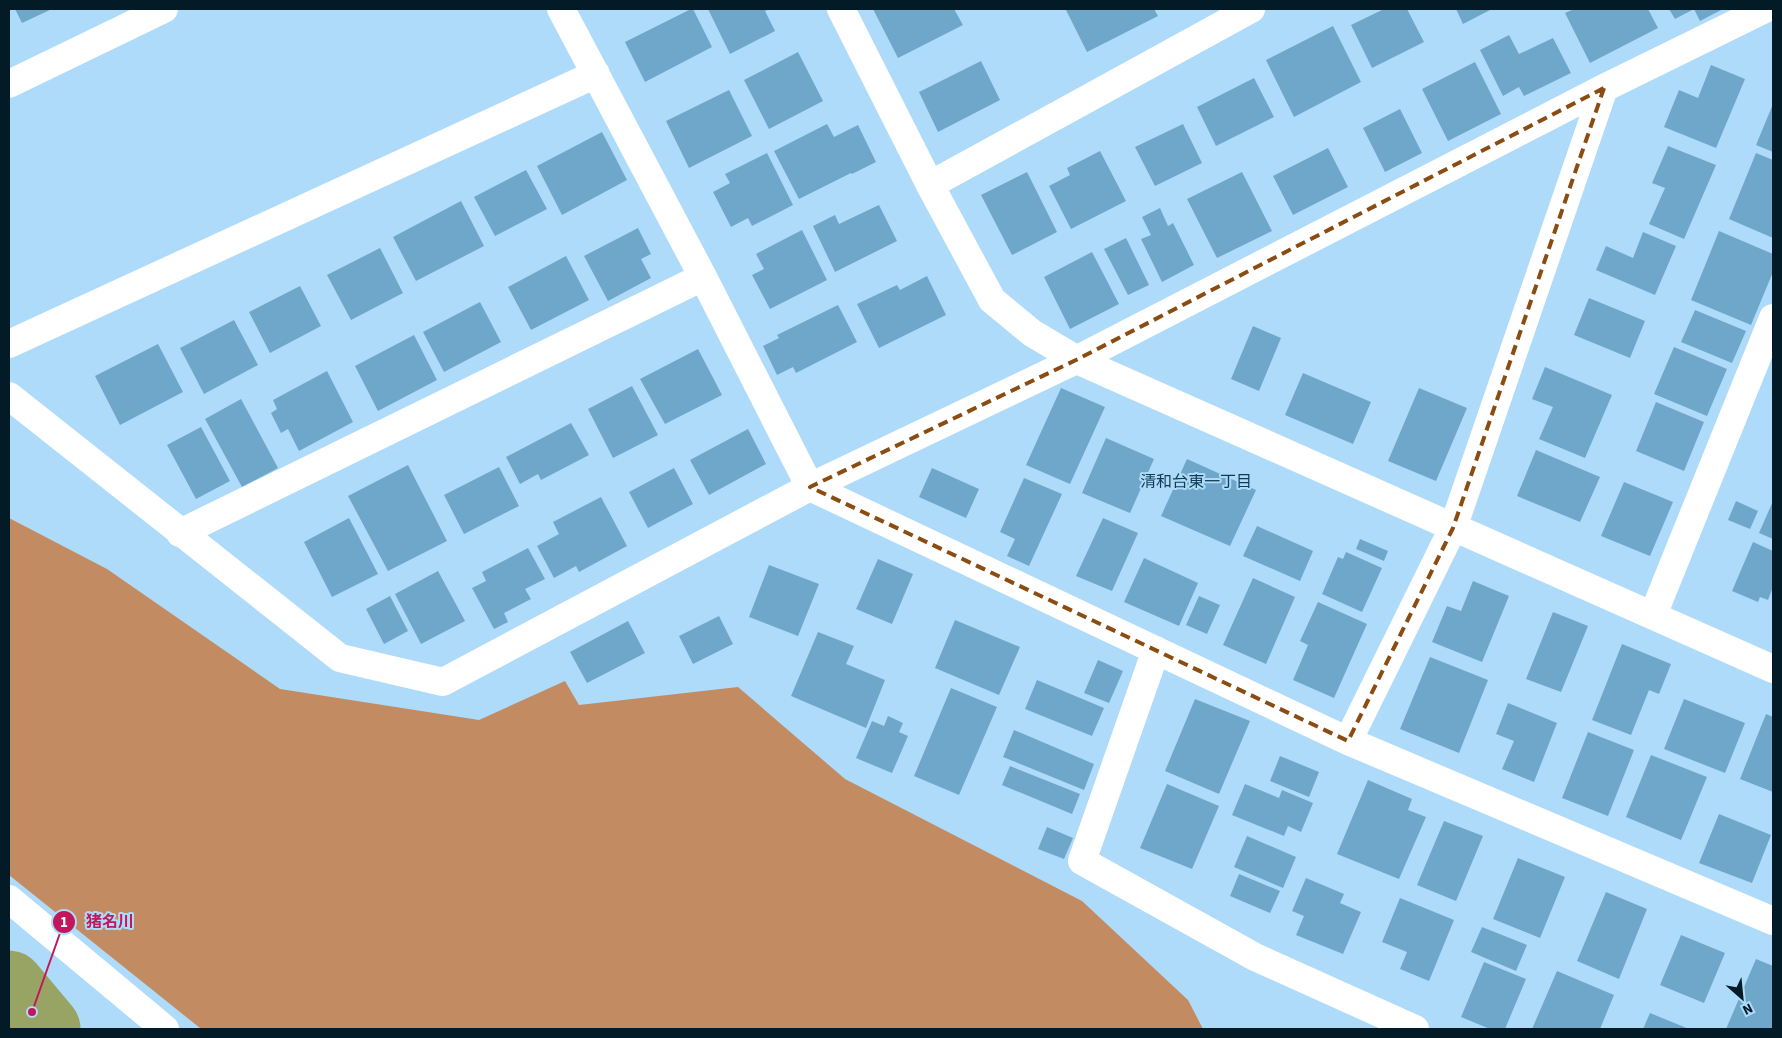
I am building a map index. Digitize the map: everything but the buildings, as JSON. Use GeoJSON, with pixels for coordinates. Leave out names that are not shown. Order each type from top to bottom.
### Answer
{"type":"FeatureCollection","features":[{"type":"Feature","properties":{"kind":"street"},"geometry":{"type":"LineString","coordinates":[[9,84],[164,9]]}},
{"type":"Feature","properties":{"kind":"street"},"geometry":{"type":"LineString","coordinates":[[560,9],[703,277],[810,487],[1348,741],[1773,921]]}},
{"type":"Feature","properties":{"kind":"street"},"geometry":{"type":"LineString","coordinates":[[841,9],[930,184],[992,300],[1032,333],[1076,360],[1773,669]]}},
{"type":"Feature","properties":{"kind":"street"},"geometry":{"type":"LineString","coordinates":[[930,184],[1250,9]]}},
{"type":"Feature","properties":{"kind":"street"},"geometry":{"type":"LineString","coordinates":[[9,396],[340,658],[443,682],[810,487],[1076,360],[1604,88],[1766,9]]}},
{"type":"Feature","properties":{"kind":"street"},"geometry":{"type":"LineString","coordinates":[[9,344],[596,74]]}},
{"type":"Feature","properties":{"kind":"street"},"geometry":{"type":"LineString","coordinates":[[1348,741],[1453,528],[1604,88]]}},
{"type":"Feature","properties":{"kind":"street"},"geometry":{"type":"LineString","coordinates":[[180,533],[703,277]]}},
{"type":"Feature","properties":{"kind":"street"},"geometry":{"type":"LineString","coordinates":[[1653,615],[1773,318]]}},
{"type":"Feature","properties":{"kind":"street"},"geometry":{"type":"LineString","coordinates":[[1156,650],[1082,861],[1256,958],[1415,1029]]}},
{"type":"Feature","properties":{"kind":"street"},"geometry":{"type":"LineString","coordinates":[[9,899],[165,1029]]}},
{"type":"Feature","properties":{"kind":"highlighted area"},"geometry":{"type":"Polygon","coordinates":[[[1604,88],[1453,528],[1348,741],[810,487],[1076,360],[1604,88]]]}},
{"type":"Feature","properties":{"kind":"shaded area"},"geometry":{"type":"Polygon","coordinates":[[[9,518],[107,569],[280,689],[479,720],[565,681],[579,705],[738,687],[845,779],[1082,901],[1188,1000],[1203,1029],[200,1028],[9,875],[9,518]]]}},
{"type":"Feature","properties":{"kind":"waterway"},"geometry":{"type":"LineString","coordinates":[[9,986],[45,1029]]}},
{"type":"Feature","properties":{"kind":"place","name":"猪名川"},"geometry":{"type":"Point","coordinates":[32,1012]}},
{"type":"Feature","properties":{"kind":"district","name":"清和台東一丁目"},"geometry":{"type":"Point","coordinates":[1196,481]}}]}
